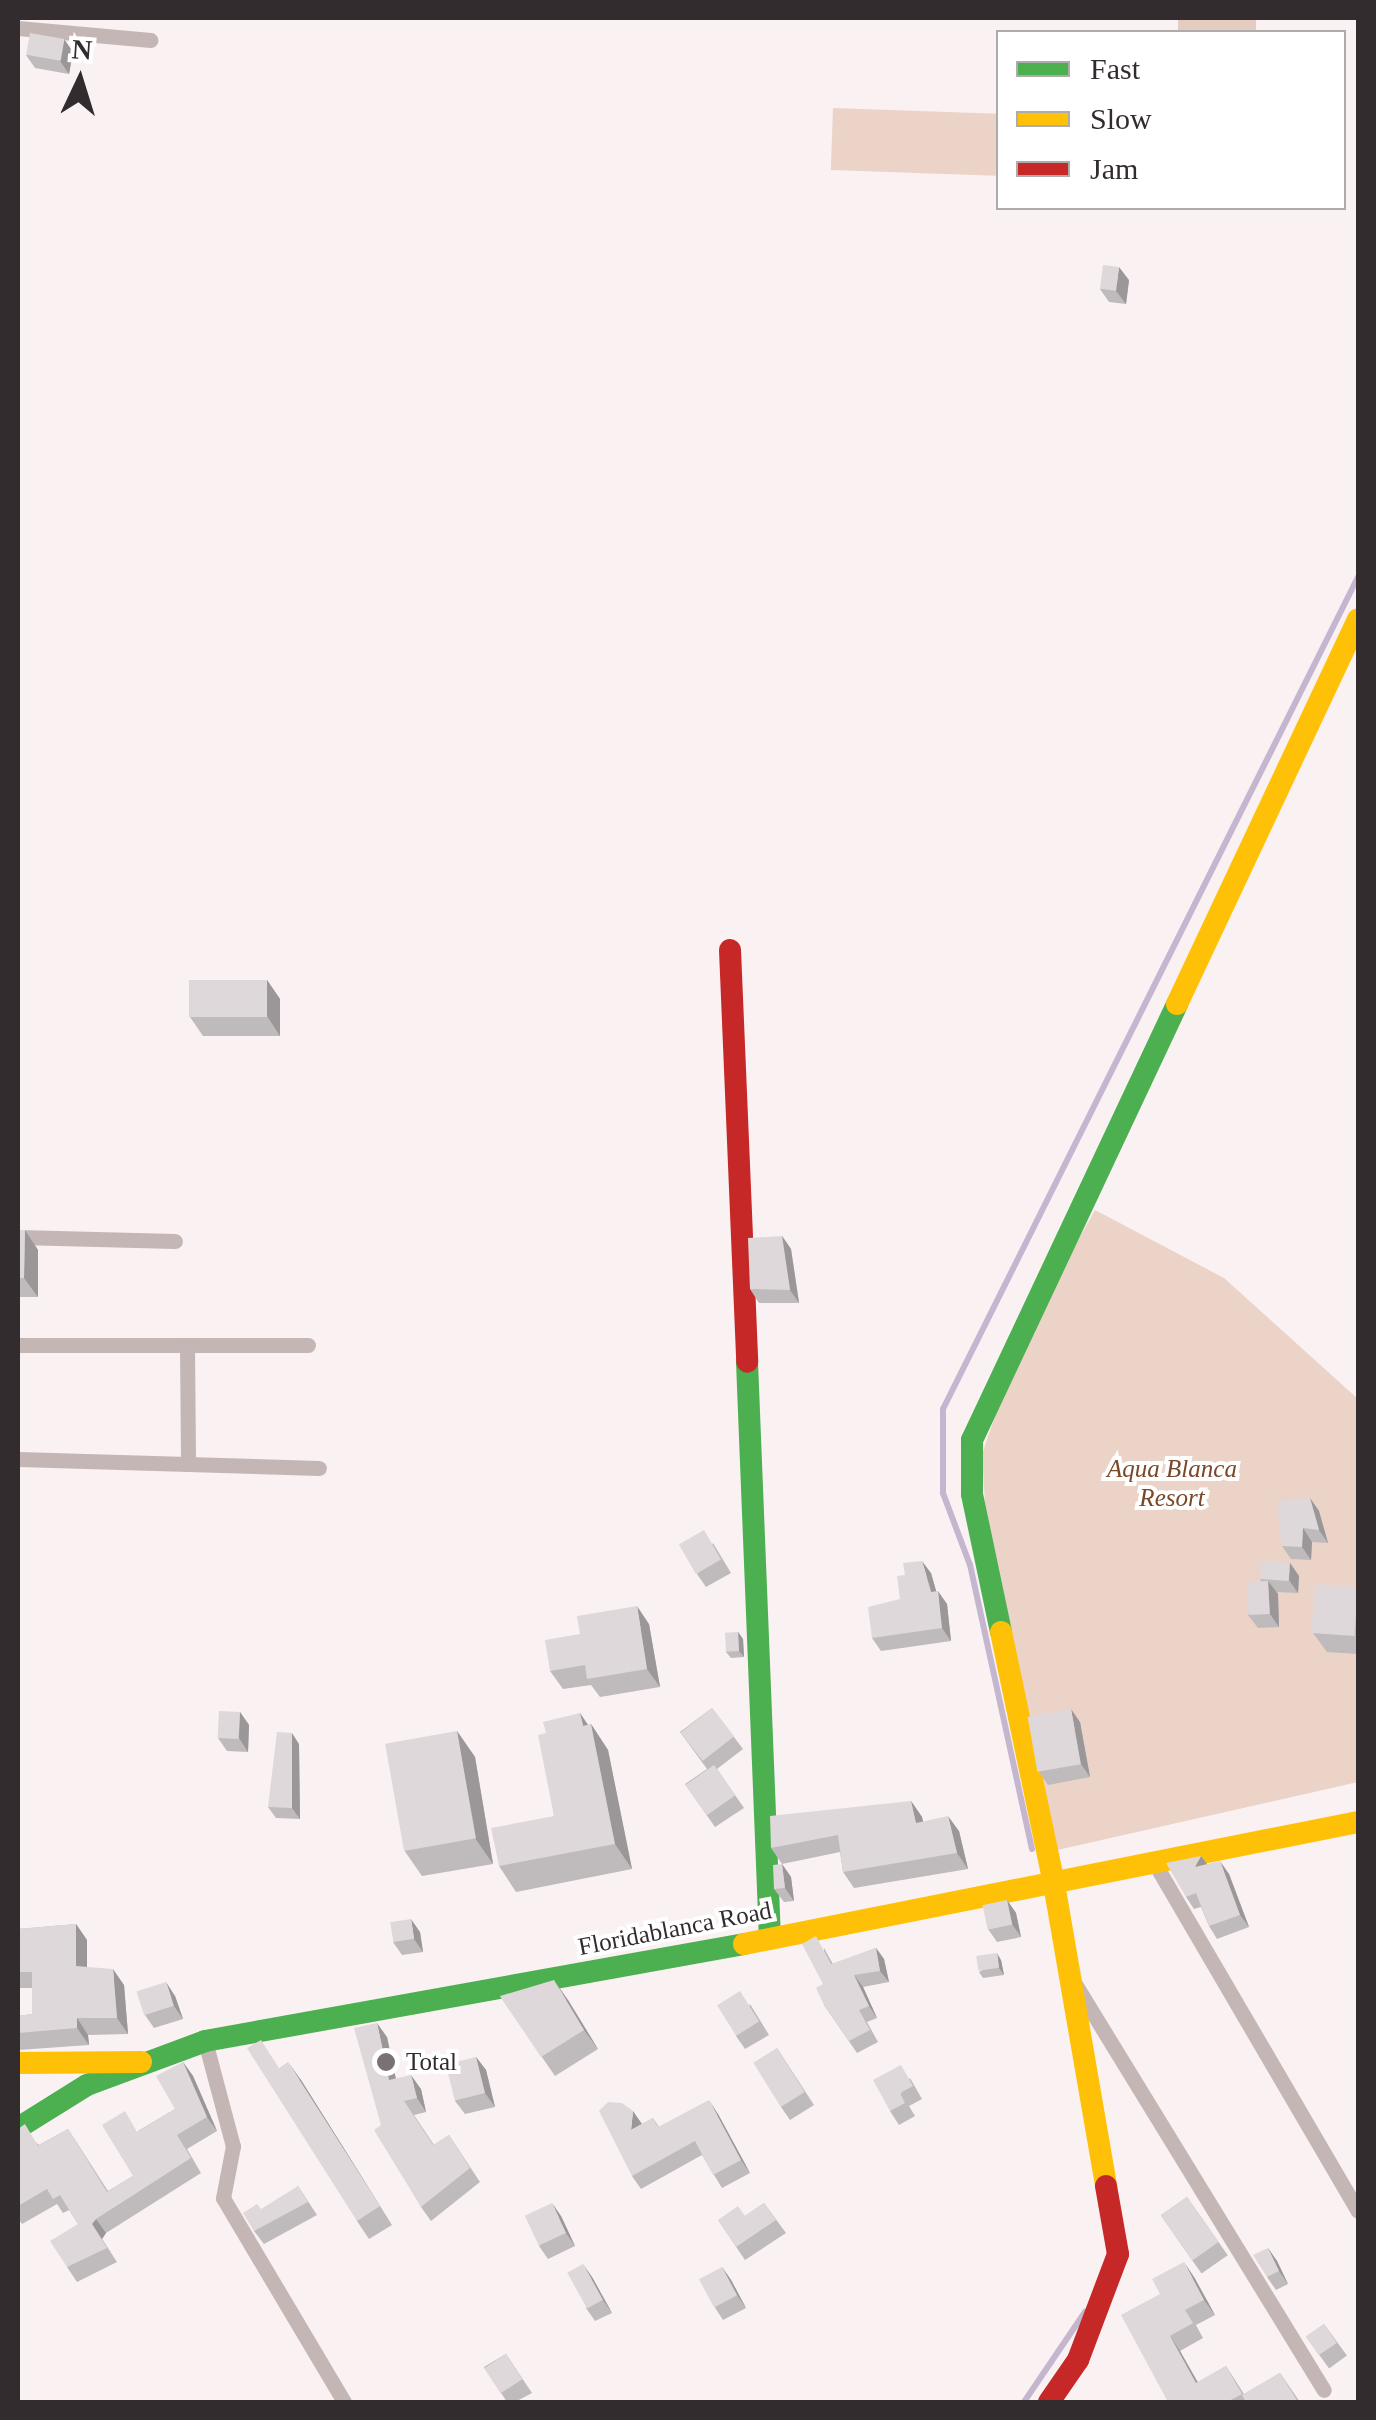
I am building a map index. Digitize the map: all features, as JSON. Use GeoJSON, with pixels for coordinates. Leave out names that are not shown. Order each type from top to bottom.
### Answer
{"type":"FeatureCollection","features":[{"type":"Feature","properties":{"kind":"street"},"geometry":{"type":"LineString","coordinates":[[18,28],[150,40]]}},
{"type":"Feature","properties":{"kind":"street"},"geometry":{"type":"LineString","coordinates":[[1049,2402],[1078,2360],[1118,2254],[1054,1884],[972,1494],[972,1440],[1358,620]]}},
{"type":"Feature","properties":{"kind":"street"},"geometry":{"type":"LineString","coordinates":[[730,950],[770,1939]]}},
{"type":"Feature","properties":{"kind":"street"},"geometry":{"type":"LineString","coordinates":[[18,1237],[174,1241]]}},
{"type":"Feature","properties":{"kind":"street"},"geometry":{"type":"LineString","coordinates":[[188,1345],[188,1464]]}},
{"type":"Feature","properties":{"kind":"street"},"geometry":{"type":"LineString","coordinates":[[18,1346],[308,1345]]}},
{"type":"Feature","properties":{"kind":"street"},"geometry":{"type":"LineString","coordinates":[[18,1459],[319,1468]]}},
{"type":"Feature","properties":{"kind":"street","name":"Floridablanca Road"},"geometry":{"type":"LineString","coordinates":[[18,2128],[41,2107],[141,2062],[206,2041],[770,1939],[1358,1822]]}},
{"type":"Feature","properties":{"kind":"street"},"geometry":{"type":"LineString","coordinates":[[1155,1864],[1358,2211]]}},
{"type":"Feature","properties":{"kind":"street"},"geometry":{"type":"LineString","coordinates":[[1071,1977],[1324,2390]]}},
{"type":"Feature","properties":{"kind":"street"},"geometry":{"type":"LineString","coordinates":[[206,2041],[233,2146],[223,2198],[344,2402]]}},
{"type":"Feature","properties":{"kind":"street"},"geometry":{"type":"LineString","coordinates":[[18,2063],[141,2062]]}},
{"type":"Feature","properties":{"kind":"green space"},"geometry":{"type":"Polygon","coordinates":[[[833,108],[996,114],[996,176],[831,170],[833,108]]]}},
{"type":"Feature","properties":{"kind":"green space","name":"Aqua Blanca Resort"},"geometry":{"type":"Polygon","coordinates":[[[1095,1210],[1224,1278],[1358,1399],[1358,1782],[1053,1851],[985,1503],[982,1454],[1020,1344],[1095,1210]]]}},
{"type":"Feature","properties":{"kind":"shaded area"},"geometry":{"type":"Polygon","coordinates":[[[1178,18],[1256,18],[1256,30],[1178,30],[1178,18]]]}},
{"type":"Feature","properties":{"kind":"building"},"geometry":{"type":"Polygon","coordinates":[[[30,33],[64,39],[61,61],[26,55],[30,33]]]}},
{"type":"Feature","properties":{"kind":"building"},"geometry":{"type":"Polygon","coordinates":[[[1103,265],[1119,267],[1116,291],[1100,289],[1103,265]]]}},
{"type":"Feature","properties":{"kind":"building"},"geometry":{"type":"Polygon","coordinates":[[[189,980],[267,980],[267,1017],[189,1017],[189,980]]]}},
{"type":"Feature","properties":{"kind":"building"},"geometry":{"type":"Polygon","coordinates":[[[18,1230],[25,1230],[24,1278],[18,1278],[18,1230]]]}},
{"type":"Feature","properties":{"kind":"building"},"geometry":{"type":"Polygon","coordinates":[[[782,1236],[790,1290],[750,1289],[748,1238],[782,1236]]]}},
{"type":"Feature","properties":{"kind":"building"},"geometry":{"type":"Polygon","coordinates":[[[1310,1498],[1319,1530],[1303,1528],[1302,1547],[1282,1546],[1277,1501],[1310,1498]]]}},
{"type":"Feature","properties":{"kind":"building"},"geometry":{"type":"Polygon","coordinates":[[[704,1530],[721,1559],[696,1574],[679,1545],[704,1530]]]}},
{"type":"Feature","properties":{"kind":"building"},"geometry":{"type":"Polygon","coordinates":[[[922,1561],[931,1592],[938,1591],[942,1628],[872,1638],[868,1607],[900,1599],[897,1576],[905,1575],[903,1563],[922,1561]]]}},
{"type":"Feature","properties":{"kind":"building"},"geometry":{"type":"Polygon","coordinates":[[[1261,1561],[1290,1563],[1289,1581],[1260,1579],[1261,1561]]]}},
{"type":"Feature","properties":{"kind":"building"},"geometry":{"type":"Polygon","coordinates":[[[1268,1581],[1270,1614],[1249,1615],[1247,1582],[1268,1581]]]}},
{"type":"Feature","properties":{"kind":"building"},"geometry":{"type":"Polygon","coordinates":[[[1315,1584],[1358,1587],[1354,1636],[1312,1633],[1315,1584]]]}},
{"type":"Feature","properties":{"kind":"building"},"geometry":{"type":"Polygon","coordinates":[[[637,1606],[647,1669],[587,1679],[585,1665],[550,1671],[545,1640],[580,1634],[577,1616],[637,1606]]]}},
{"type":"Feature","properties":{"kind":"building"},"geometry":{"type":"Polygon","coordinates":[[[738,1632],[739,1651],[726,1652],[725,1633],[738,1632]]]}},
{"type":"Feature","properties":{"kind":"building"},"geometry":{"type":"Polygon","coordinates":[[[712,1708],[734,1736],[703,1761],[680,1733],[712,1708]]]}},
{"type":"Feature","properties":{"kind":"building"},"geometry":{"type":"Polygon","coordinates":[[[1071,1709],[1081,1764],[1037,1772],[1028,1717],[1071,1709]]]}},
{"type":"Feature","properties":{"kind":"building"},"geometry":{"type":"Polygon","coordinates":[[[219,1711],[240,1712],[239,1739],[218,1738],[219,1711]]]}},
{"type":"Feature","properties":{"kind":"building"},"geometry":{"type":"Polygon","coordinates":[[[580,1713],[583,1726],[591,1724],[615,1844],[499,1866],[491,1828],[554,1816],[538,1735],[546,1733],[543,1722],[580,1713]]]}},
{"type":"Feature","properties":{"kind":"building"},"geometry":{"type":"Polygon","coordinates":[[[457,1731],[476,1838],[404,1851],[385,1744],[457,1731]]]}},
{"type":"Feature","properties":{"kind":"building"},"geometry":{"type":"Polygon","coordinates":[[[277,1732],[292,1733],[292,1808],[268,1807],[277,1732]]]}},
{"type":"Feature","properties":{"kind":"building"},"geometry":{"type":"Polygon","coordinates":[[[714,1765],[735,1795],[707,1815],[685,1785],[714,1765]]]}},
{"type":"Feature","properties":{"kind":"building"},"geometry":{"type":"Polygon","coordinates":[[[911,1801],[916,1823],[948,1816],[957,1853],[843,1872],[838,1835],[771,1848],[770,1816],[911,1801]]]}},
{"type":"Feature","properties":{"kind":"building"},"geometry":{"type":"Polygon","coordinates":[[[1201,1856],[1195,1867],[1220,1861],[1240,1915],[1209,1926],[1196,1893],[1186,1897],[1166,1863],[1201,1856]]]}},
{"type":"Feature","properties":{"kind":"building"},"geometry":{"type":"Polygon","coordinates":[[[782,1864],[785,1888],[774,1889],[773,1865],[782,1864]]]}},
{"type":"Feature","properties":{"kind":"building"},"geometry":{"type":"Polygon","coordinates":[[[1007,1900],[1012,1924],[988,1930],[983,1905],[1007,1900]]]}},
{"type":"Feature","properties":{"kind":"building"},"geometry":{"type":"Polygon","coordinates":[[[411,1919],[414,1939],[393,1942],[390,1922],[411,1919]]]}},
{"type":"Feature","properties":{"kind":"building"},"geometry":{"type":"Polygon","coordinates":[[[76,1924],[76,1966],[113,1969],[117,2018],[77,2018],[77,2028],[18,2033],[18,2016],[32,2014],[32,1972],[18,1972],[18,1929],[76,1924]]]}},
{"type":"Feature","properties":{"kind":"building"},"geometry":{"type":"Polygon","coordinates":[[[816,1936],[831,1964],[876,1948],[880,1971],[854,1975],[869,2006],[859,2010],[870,2030],[849,2041],[824,2005],[816,1988],[823,1984],[802,1944],[816,1936]]]}},
{"type":"Feature","properties":{"kind":"building"},"geometry":{"type":"Polygon","coordinates":[[[997,1953],[999,1968],[978,1971],[976,1956],[997,1953]]]}},
{"type":"Feature","properties":{"kind":"building"},"geometry":{"type":"Polygon","coordinates":[[[554,1980],[584,2030],[541,2057],[500,1996],[554,1980]]]}},
{"type":"Feature","properties":{"kind":"building"},"geometry":{"type":"Polygon","coordinates":[[[166,1982],[174,2006],[144,2015],[137,1992],[166,1982]]]}},
{"type":"Feature","properties":{"kind":"building"},"geometry":{"type":"Polygon","coordinates":[[[740,1991],[759,2022],[736,2036],[717,2005],[740,1991]]]}},
{"type":"Feature","properties":{"kind":"building"},"geometry":{"type":"Polygon","coordinates":[[[377,2023],[389,2080],[411,2075],[417,2098],[404,2101],[433,2145],[449,2135],[470,2168],[421,2207],[374,2130],[381,2125],[354,2028],[377,2023]]]}},
{"type":"Feature","properties":{"kind":"building"},"geometry":{"type":"Polygon","coordinates":[[[261,2040],[279,2068],[288,2062],[380,2206],[357,2221],[247,2048],[261,2040]]]}},
{"type":"Feature","properties":{"kind":"building"},"geometry":{"type":"Polygon","coordinates":[[[777,2048],[805,2092],[781,2107],[753,2063],[777,2048]]]}},
{"type":"Feature","properties":{"kind":"building"},"geometry":{"type":"Polygon","coordinates":[[[476,2057],[485,2093],[455,2100],[446,2064],[476,2057]]]}},
{"type":"Feature","properties":{"kind":"building"},"geometry":{"type":"Polygon","coordinates":[[[183,2062],[207,2117],[177,2135],[191,2158],[96,2219],[92,2224],[107,2248],[67,2267],[50,2241],[78,2224],[60,2195],[53,2199],[47,2189],[18,2206],[18,2129],[25,2124],[38,2146],[68,2129],[107,2192],[133,2176],[102,2125],[125,2111],[137,2132],[175,2109],[156,2076],[183,2062]]]}},
{"type":"Feature","properties":{"kind":"building"},"geometry":{"type":"Polygon","coordinates":[[[901,2065],[913,2086],[900,2093],[905,2103],[890,2111],[873,2080],[901,2065]]]}},
{"type":"Feature","properties":{"kind":"building"},"geometry":{"type":"Polygon","coordinates":[[[709,2100],[741,2160],[713,2175],[695,2141],[632,2176],[599,2111],[608,2102],[622,2103],[633,2111],[631,2130],[653,2118],[658,2127],[709,2100]]]}},
{"type":"Feature","properties":{"kind":"building"},"geometry":{"type":"Polygon","coordinates":[[[298,2186],[308,2202],[254,2231],[243,2213],[257,2204],[261,2209],[298,2186]]]}},
{"type":"Feature","properties":{"kind":"building"},"geometry":{"type":"Polygon","coordinates":[[[1187,2197],[1219,2242],[1192,2260],[1161,2215],[1187,2197]]]}},
{"type":"Feature","properties":{"kind":"building"},"geometry":{"type":"Polygon","coordinates":[[[552,2203],[566,2233],[539,2246],[525,2216],[552,2203]]]}},
{"type":"Feature","properties":{"kind":"building"},"geometry":{"type":"Polygon","coordinates":[[[764,2203],[776,2220],[736,2247],[718,2220],[738,2206],[745,2216],[764,2203]]]}},
{"type":"Feature","properties":{"kind":"building"},"geometry":{"type":"Polygon","coordinates":[[[1268,2248],[1279,2271],[1267,2277],[1253,2255],[1268,2248]]]}},
{"type":"Feature","properties":{"kind":"building"},"geometry":{"type":"Polygon","coordinates":[[[1184,2262],[1204,2300],[1185,2310],[1193,2323],[1170,2336],[1196,2383],[1226,2366],[1242,2394],[1227,2402],[1168,2402],[1121,2315],[1160,2294],[1152,2279],[1184,2262]]]}},
{"type":"Feature","properties":{"kind":"building"},"geometry":{"type":"Polygon","coordinates":[[[583,2264],[603,2300],[587,2309],[567,2273],[583,2264]]]}},
{"type":"Feature","properties":{"kind":"building"},"geometry":{"type":"Polygon","coordinates":[[[722,2267],[737,2295],[714,2307],[699,2279],[722,2267]]]}},
{"type":"Feature","properties":{"kind":"building"},"geometry":{"type":"Polygon","coordinates":[[[1324,2324],[1337,2343],[1319,2355],[1306,2336],[1324,2324]]]}},
{"type":"Feature","properties":{"kind":"building"},"geometry":{"type":"Polygon","coordinates":[[[506,2354],[522,2379],[501,2393],[484,2368],[506,2354]]]}},
{"type":"Feature","properties":{"kind":"building"},"geometry":{"type":"Polygon","coordinates":[[[1280,2373],[1298,2402],[1246,2402],[1242,2395],[1280,2373]]]}},
{"type":"Feature","properties":{"kind":"waterway"},"geometry":{"type":"LineString","coordinates":[[1032,1849],[970,1565],[943,1493],[943,1409],[1358,577]]}},
{"type":"Feature","properties":{"kind":"waterway"},"geometry":{"type":"LineString","coordinates":[[1024,2402],[1085,2312]]}},
{"type":"Feature","properties":{"kind":"traffic: fast"},"geometry":{"type":"LineString","coordinates":[[1001,1632],[972,1494],[972,1440],[1177,1004]]}},
{"type":"Feature","properties":{"kind":"traffic: fast"},"geometry":{"type":"LineString","coordinates":[[747,1362],[770,1939]]}},
{"type":"Feature","properties":{"kind":"traffic: fast"},"geometry":{"type":"LineString","coordinates":[[18,2128],[87,2085],[205,2041],[744,1944]]}},
{"type":"Feature","properties":{"kind":"traffic: slow"},"geometry":{"type":"LineString","coordinates":[[1177,1004],[1358,620]]}},
{"type":"Feature","properties":{"kind":"traffic: slow"},"geometry":{"type":"LineString","coordinates":[[1001,1632],[1054,1884],[1106,2186]]}},
{"type":"Feature","properties":{"kind":"traffic: slow"},"geometry":{"type":"LineString","coordinates":[[744,1944],[1358,1822]]}},
{"type":"Feature","properties":{"kind":"traffic: slow"},"geometry":{"type":"LineString","coordinates":[[18,2063],[141,2062]]}},
{"type":"Feature","properties":{"kind":"traffic: jam"},"geometry":{"type":"LineString","coordinates":[[730,950],[747,1362]]}},
{"type":"Feature","properties":{"kind":"traffic: jam"},"geometry":{"type":"LineString","coordinates":[[1049,2402],[1078,2360],[1118,2254],[1106,2186]]}},
{"type":"Feature","properties":{"kind":"place","name":"Total"},"geometry":{"type":"Point","coordinates":[386,2062]}}]}
